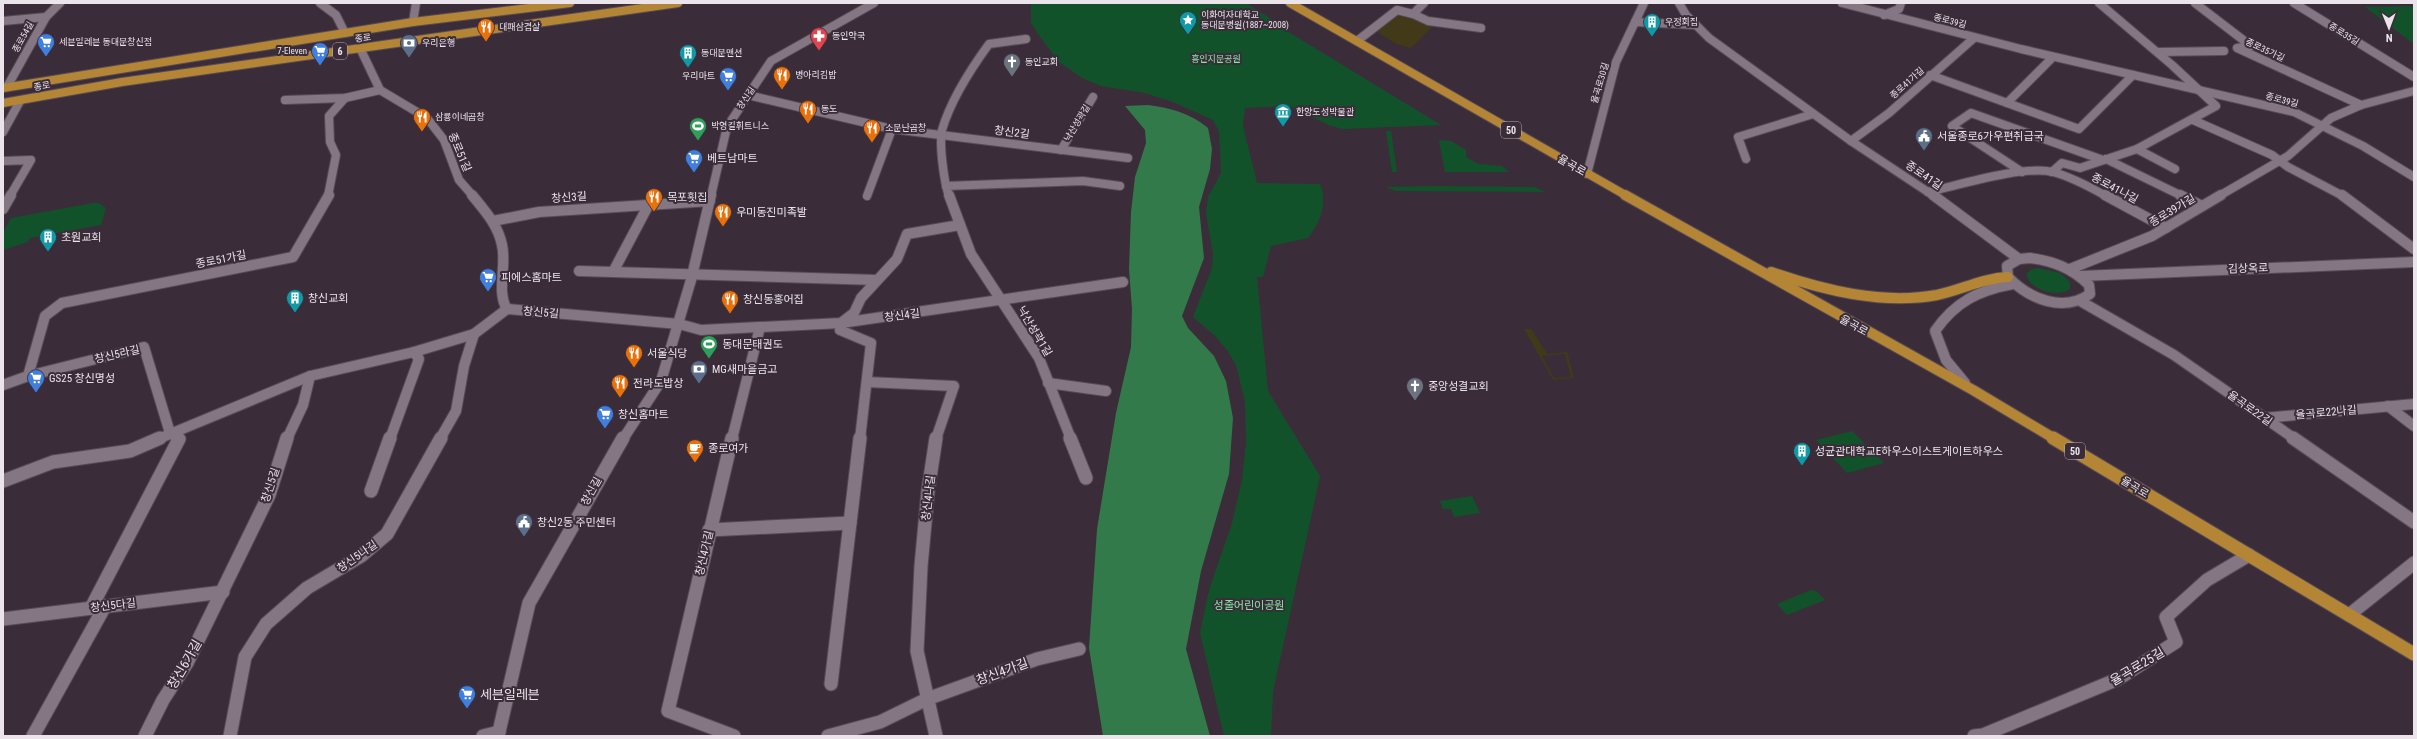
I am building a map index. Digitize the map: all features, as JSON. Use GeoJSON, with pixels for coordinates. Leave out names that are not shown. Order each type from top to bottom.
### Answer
{"type":"FeatureCollection","features":[{"type":"Feature","properties":{"kind":"main road","name":"종로"},"geometry":{"type":"LineString","coordinates":[[5,87],[413,22],[570,3]]}},
{"type":"Feature","properties":{"kind":"main road","name":"종로"},"geometry":{"type":"LineString","coordinates":[[3,103],[122,82],[528,26],[579,16],[678,3]]}},
{"type":"Feature","properties":{"kind":"main road","name":"율곡로"},"geometry":{"type":"LineString","coordinates":[[1290,3],[1731,256],[1973,390],[2414,654]]}},
{"type":"Feature","properties":{"kind":"main road"},"geometry":{"type":"LineString","coordinates":[[1731,256],[1804,285],[1850,294],[1899,297],[1936,294],[1978,281],[2011,280]]}},
{"type":"Feature","properties":{"kind":"street","name":"종로54길"},"geometry":{"type":"LineString","coordinates":[[5,87],[46,17],[60,3]]}},
{"type":"Feature","properties":{"kind":"street"},"geometry":{"type":"LineString","coordinates":[[320,3],[327,6],[341,20],[345,33]]}},
{"type":"Feature","properties":{"kind":"street"},"geometry":{"type":"LineString","coordinates":[[413,22],[416,3]]}},
{"type":"Feature","properties":{"kind":"street","name":"창신길"},"geometry":{"type":"LineString","coordinates":[[499,734],[529,603],[609,460],[661,381],[692,276],[727,127],[771,61],[874,3]]}},
{"type":"Feature","properties":{"kind":"street"},"geometry":{"type":"LineString","coordinates":[[1413,14],[1424,3]]}},
{"type":"Feature","properties":{"kind":"street","name":"율곡로30길"},"geometry":{"type":"LineString","coordinates":[[1588,174],[1608,87],[1616,62],[1644,3]]}},
{"type":"Feature","properties":{"kind":"street","name":"종로41길"},"geometry":{"type":"LineString","coordinates":[[1679,3],[1696,25],[1709,38],[1851,141],[1928,192],[2019,259]]}},
{"type":"Feature","properties":{"kind":"street","name":"종로39길"},"geometry":{"type":"LineString","coordinates":[[1842,3],[1974,38],[2294,112],[2323,125],[2414,177]]}},
{"type":"Feature","properties":{"kind":"street"},"geometry":{"type":"LineString","coordinates":[[1884,15],[1899,9],[1901,3]]}},
{"type":"Feature","properties":{"kind":"street"},"geometry":{"type":"LineString","coordinates":[[2099,3],[2158,52],[2197,90]]}},
{"type":"Feature","properties":{"kind":"street","name":"종로35가길"},"geometry":{"type":"LineString","coordinates":[[2195,3],[2251,46],[2237,48],[2361,105]]}},
{"type":"Feature","properties":{"kind":"street","name":"종로35길"},"geometry":{"type":"LineString","coordinates":[[2294,3],[2414,77]]}},
{"type":"Feature","properties":{"kind":"street"},"geometry":{"type":"LineString","coordinates":[[1357,41],[1397,10],[1413,14],[1428,21],[1481,28]]}},
{"type":"Feature","properties":{"kind":"street","name":"종로54길"},"geometry":{"type":"LineString","coordinates":[[3,21],[46,17]]}},
{"type":"Feature","properties":{"kind":"street"},"geometry":{"type":"LineString","coordinates":[[1635,22],[1696,25]]}},
{"type":"Feature","properties":{"kind":"street","name":"종로41가길"},"geometry":{"type":"LineString","coordinates":[[1851,141],[1889,113],[1930,75],[1974,38]]}},
{"type":"Feature","properties":{"kind":"street","name":"낙산성곽1길"},"geometry":{"type":"LineString","coordinates":[[1026,39],[989,44],[967,74],[942,131],[944,182],[971,254],[1039,358],[1086,478]]}},
{"type":"Feature","properties":{"kind":"street"},"geometry":{"type":"LineString","coordinates":[[285,100],[345,98],[380,90],[360,48]]}},
{"type":"Feature","properties":{"kind":"street"},"geometry":{"type":"LineString","coordinates":[[2158,52],[2224,51]]}},
{"type":"Feature","properties":{"kind":"street"},"geometry":{"type":"LineString","coordinates":[[2007,103],[2054,57]]}},
{"type":"Feature","properties":{"kind":"street"},"geometry":{"type":"LineString","coordinates":[[1930,75],[2079,129],[2133,75]]}},
{"type":"Feature","properties":{"kind":"street","name":"종로51길"},"geometry":{"type":"LineString","coordinates":[[380,90],[427,118],[444,140],[459,180],[493,221],[502,245],[504,265],[502,301],[507,309]]}},
{"type":"Feature","properties":{"kind":"street","name":"종로41나길"},"geometry":{"type":"LineString","coordinates":[[2052,172],[2062,163],[2080,168],[2137,149],[2193,120],[2216,106],[2197,90]]}},
{"type":"Feature","properties":{"kind":"street"},"geometry":{"type":"LineString","coordinates":[[2323,125],[2331,118],[2361,105],[2414,91]]}},
{"type":"Feature","properties":{"kind":"street","name":"창신2길"},"geometry":{"type":"LineString","coordinates":[[748,95],[892,129],[1128,158]]}},
{"type":"Feature","properties":{"kind":"street","name":"낙산성곽길"},"geometry":{"type":"LineString","coordinates":[[1061,150],[1093,97]]}},
{"type":"Feature","properties":{"kind":"street","name":"종로51가길"},"geometry":{"type":"LineString","coordinates":[[28,376],[44,316],[62,303],[293,256],[330,193],[336,155],[330,142],[329,116],[345,98]]}},
{"type":"Feature","properties":{"kind":"street"},"geometry":{"type":"LineString","coordinates":[[3,132],[20,100]]}},
{"type":"Feature","properties":{"kind":"street","name":"종로41나길"},"geometry":{"type":"LineString","coordinates":[[2022,172],[1952,126],[1972,113],[2105,160]]}},
{"type":"Feature","properties":{"kind":"street"},"geometry":{"type":"LineString","coordinates":[[1746,159],[1738,137],[1813,114]]}},
{"type":"Feature","properties":{"kind":"street"},"geometry":{"type":"LineString","coordinates":[[2193,120],[2272,155],[2336,192],[2414,249]]}},
{"type":"Feature","properties":{"kind":"street","name":"종로39가길"},"geometry":{"type":"LineString","coordinates":[[2070,268],[2152,236],[2288,156],[2323,125]]}},
{"type":"Feature","properties":{"kind":"street"},"geometry":{"type":"LineString","coordinates":[[867,196],[892,129]]}},
{"type":"Feature","properties":{"kind":"street"},"geometry":{"type":"LineString","coordinates":[[2137,149],[2175,169]]}},
{"type":"Feature","properties":{"kind":"street"},"geometry":{"type":"LineString","coordinates":[[3,161],[31,160],[3,209]]}},
{"type":"Feature","properties":{"kind":"street"},"geometry":{"type":"LineString","coordinates":[[2105,160],[2202,206]]}},
{"type":"Feature","properties":{"kind":"street","name":"종로41나길"},"geometry":{"type":"LineString","coordinates":[[1928,192],[2022,172],[2052,172],[2083,184],[2166,228]]}},
{"type":"Feature","properties":{"kind":"street"},"geometry":{"type":"LineString","coordinates":[[946,186],[1083,181],[1120,186]]}},
{"type":"Feature","properties":{"kind":"street","name":"창신3길"},"geometry":{"type":"LineString","coordinates":[[493,221],[517,215],[539,212],[710,201]]}},
{"type":"Feature","properties":{"kind":"street"},"geometry":{"type":"LineString","coordinates":[[613,272],[648,206]]}},
{"type":"Feature","properties":{"kind":"street"},"geometry":{"type":"LineString","coordinates":[[831,684],[871,343],[840,330],[841,323],[854,313],[861,298],[896,259],[907,234],[960,225]]}},
{"type":"Feature","properties":{"kind":"street"},"geometry":{"type":"LineString","coordinates":[[2030,258],[2052,261],[2070,268],[2081,276],[2089,285],[2090,294],[2082,302],[2065,304],[2044,300],[2025,292],[2011,280],[2006,266],[2019,259],[2030,258]]}},
{"type":"Feature","properties":{"kind":"street","name":"김상옥로"},"geometry":{"type":"LineString","coordinates":[[2081,276],[2140,272],[2414,262]]}},
{"type":"Feature","properties":{"kind":"street"},"geometry":{"type":"LineString","coordinates":[[579,271],[692,276],[877,280]]}},
{"type":"Feature","properties":{"kind":"street"},"geometry":{"type":"LineString","coordinates":[[1973,390],[1952,371],[1941,353],[1935,332],[1946,315],[1963,301],[1988,288],[2011,280]]}},
{"type":"Feature","properties":{"kind":"street","name":"창신4길"},"geometry":{"type":"LineString","coordinates":[[679,324],[702,330],[841,323],[954,308],[1124,282]]}},
{"type":"Feature","properties":{"kind":"street","name":"율곡로22길"},"geometry":{"type":"LineString","coordinates":[[2082,302],[2174,355],[2414,522]]}},
{"type":"Feature","properties":{"kind":"street"},"geometry":{"type":"LineString","coordinates":[[3,481],[53,462],[130,451],[310,376],[414,352],[474,334],[507,309]]}},
{"type":"Feature","properties":{"kind":"street","name":"창신5길"},"geometry":{"type":"LineString","coordinates":[[507,309],[679,324]]}},
{"type":"Feature","properties":{"kind":"street","name":"창신4가길"},"geometry":{"type":"LineString","coordinates":[[734,736],[668,711],[709,530],[760,327]]}},
{"type":"Feature","properties":{"kind":"street","name":"창신5나길"},"geometry":{"type":"LineString","coordinates":[[230,736],[245,656],[266,624],[307,588],[361,556],[387,534],[456,411],[461,380],[474,334]]}},
{"type":"Feature","properties":{"kind":"street","name":"창신5라길"},"geometry":{"type":"LineString","coordinates":[[3,384],[28,376],[144,347],[170,434]]}},
{"type":"Feature","properties":{"kind":"street"},"geometry":{"type":"LineString","coordinates":[[370,491],[419,359],[414,352]]}},
{"type":"Feature","properties":{"kind":"street","name":"창신5길"},"geometry":{"type":"LineString","coordinates":[[223,592],[269,495],[282,449],[303,405],[310,376]]}},
{"type":"Feature","properties":{"kind":"street","name":"창신4나길"},"geometry":{"type":"LineString","coordinates":[[867,382],[954,386],[937,431],[928,491],[920,566],[917,651],[927,699]]}},
{"type":"Feature","properties":{"kind":"street"},"geometry":{"type":"LineString","coordinates":[[1048,383],[1106,391]]}},
{"type":"Feature","properties":{"kind":"street","name":"율곡로22나길"},"geometry":{"type":"LineString","coordinates":[[2264,418],[2414,404]]}},
{"type":"Feature","properties":{"kind":"street"},"geometry":{"type":"LineString","coordinates":[[2388,406],[2414,426]]}},
{"type":"Feature","properties":{"kind":"street"},"geometry":{"type":"LineString","coordinates":[[91,608],[179,439],[170,434]]}},
{"type":"Feature","properties":{"kind":"street"},"geometry":{"type":"LineString","coordinates":[[709,530],[850,523]]}},
{"type":"Feature","properties":{"kind":"street","name":"율곡로25길"},"geometry":{"type":"LineString","coordinates":[[1974,736],[2004,726],[2131,673],[2176,642],[2166,617],[2206,580],[2249,555]]}},
{"type":"Feature","properties":{"kind":"street"},"geometry":{"type":"LineString","coordinates":[[2349,615],[2414,563]]}},
{"type":"Feature","properties":{"kind":"street","name":"창신5다길"},"geometry":{"type":"LineString","coordinates":[[3,619],[223,592]]}},
{"type":"Feature","properties":{"kind":"street","name":"창신6가길"},"geometry":{"type":"LineString","coordinates":[[145,736],[163,700],[187,664],[223,592]]}},
{"type":"Feature","properties":{"kind":"street"},"geometry":{"type":"LineString","coordinates":[[33,736],[106,606]]}},
{"type":"Feature","properties":{"kind":"street","name":"창신4가길"},"geometry":{"type":"LineString","coordinates":[[828,736],[853,733],[880,722],[927,699],[1037,659],[1079,649]]}},
{"type":"Feature","properties":{"kind":"street"},"geometry":{"type":"LineString","coordinates":[[927,699],[936,736]]}},
{"type":"Feature","properties":{"kind":"street"},"geometry":{"type":"LineString","coordinates":[[483,736],[499,734]]}},
{"type":"Feature","properties":{"kind":"green space"},"geometry":{"type":"Polygon","coordinates":[[[1031,3],[1246,3],[1279,24],[1277,25],[1441,125],[1343,129],[1331,126],[1289,106],[1245,108],[1243,126],[1257,183],[1320,184],[1323,198],[1322,212],[1316,226],[1308,238],[1271,246],[1263,277],[1257,277],[1268,391],[1320,476],[1273,692],[1271,736],[1224,736],[1200,633],[1209,590],[1232,523],[1242,480],[1246,442],[1245,402],[1236,365],[1227,350],[1214,335],[1193,317],[1212,268],[1213,254],[1206,214],[1208,197],[1221,173],[1219,131],[1213,120],[1173,102],[1145,93],[1101,86],[1082,78],[1059,62],[1038,34],[1031,23],[1031,3]]]}},
{"type":"Feature","properties":{"kind":"green space"},"geometry":{"type":"Polygon","coordinates":[[[2414,6],[2414,44],[2365,7],[2414,6]]]}},
{"type":"Feature","properties":{"kind":"green space"},"geometry":{"type":"Polygon","coordinates":[[[1148,105],[1180,112],[1194,118],[1208,128],[1212,149],[1210,169],[1199,207],[1204,258],[1182,316],[1188,328],[1214,356],[1226,381],[1233,418],[1229,474],[1201,571],[1186,649],[1210,736],[1103,736],[1089,648],[1097,529],[1116,413],[1131,347],[1132,309],[1129,269],[1131,212],[1135,177],[1146,143],[1145,130],[1125,106],[1148,105]]]}},
{"type":"Feature","properties":{"kind":"green space"},"geometry":{"type":"Polygon","coordinates":[[[1386,131],[1391,131],[1397,172],[1392,172],[1386,131]]]}},
{"type":"Feature","properties":{"kind":"green space"},"geometry":{"type":"Polygon","coordinates":[[[1439,140],[1451,141],[1466,150],[1466,157],[1478,164],[1502,166],[1509,172],[1445,172],[1439,140]]]}},
{"type":"Feature","properties":{"kind":"green space"},"geometry":{"type":"Polygon","coordinates":[[[1386,187],[1535,187],[1545,192],[1396,191],[1386,187]]]}},
{"type":"Feature","properties":{"kind":"green space"},"geometry":{"type":"Polygon","coordinates":[[[99,203],[106,208],[101,225],[30,238],[28,242],[3,250],[3,233],[11,218],[99,203]]]}},
{"type":"Feature","properties":{"kind":"green space"},"geometry":{"type":"Polygon","coordinates":[[[2038,268],[2060,273],[2070,282],[2070,289],[2065,292],[2058,293],[2045,291],[2038,288],[2028,280],[2026,274],[2032,269],[2038,268]]]}},
{"type":"Feature","properties":{"kind":"green space"},"geometry":{"type":"Polygon","coordinates":[[[1852,431],[1884,463],[1847,473],[1816,440],[1852,431]]]}},
{"type":"Feature","properties":{"kind":"green space"},"geometry":{"type":"Polygon","coordinates":[[[1472,496],[1480,513],[1454,517],[1451,509],[1443,509],[1440,501],[1472,496]]]}},
{"type":"Feature","properties":{"kind":"green space"},"geometry":{"type":"Polygon","coordinates":[[[1811,590],[1816,591],[1825,600],[1787,615],[1777,604],[1811,590]]]}},
{"type":"Feature","properties":{"kind":"sand"},"geometry":{"type":"Polygon","coordinates":[[[1400,13],[1425,21],[1432,27],[1411,48],[1396,44],[1376,31],[1400,13]]]}},
{"type":"Feature","properties":{"kind":"sand"},"geometry":{"type":"Polygon","coordinates":[[[1524,329],[1531,329],[1547,354],[1567,352],[1574,378],[1553,380],[1524,329]],[[1565,354],[1542,356],[1554,378],[1571,377],[1565,354]]]}},
{"type":"Feature","properties":{"kind":"place","name":"이화여자대학교 동대문병원(1887~2008)"},"geometry":{"type":"Point","coordinates":[1188,35]}},
{"type":"Feature","properties":{"kind":"place","name":"우정회집"},"geometry":{"type":"Point","coordinates":[1652,37]}},
{"type":"Feature","properties":{"kind":"place","name":"대패삼겹살"},"geometry":{"type":"Point","coordinates":[486,42]}},
{"type":"Feature","properties":{"kind":"place","name":"동인약국"},"geometry":{"type":"Point","coordinates":[819,51]}},
{"type":"Feature","properties":{"kind":"place","name":"세븐일레븐 동대문창신점"},"geometry":{"type":"Point","coordinates":[46,57]}},
{"type":"Feature","properties":{"kind":"place","name":"우리은행"},"geometry":{"type":"Point","coordinates":[409,58]}},
{"type":"Feature","properties":{"kind":"place","name":"7-Eleven"},"geometry":{"type":"Point","coordinates":[320,66]}},
{"type":"Feature","properties":{"kind":"place","name":"동대문맨션"},"geometry":{"type":"Point","coordinates":[688,68]}},
{"type":"Feature","properties":{"kind":"place","name":"동인교회"},"geometry":{"type":"Point","coordinates":[1012,77]}},
{"type":"Feature","properties":{"kind":"place","name":"병아리김밥"},"geometry":{"type":"Point","coordinates":[782,90]}},
{"type":"Feature","properties":{"kind":"place","name":"우리마트"},"geometry":{"type":"Point","coordinates":[728,91]}},
{"type":"Feature","properties":{"kind":"place","name":"동도"},"geometry":{"type":"Point","coordinates":[808,124]}},
{"type":"Feature","properties":{"kind":"place","name":"한양도성박물관"},"geometry":{"type":"Point","coordinates":[1283,127]}},
{"type":"Feature","properties":{"kind":"place","name":"삼룡이네곱창"},"geometry":{"type":"Point","coordinates":[422,132]}},
{"type":"Feature","properties":{"kind":"place","name":"박영길휘트니스"},"geometry":{"type":"Point","coordinates":[698,141]}},
{"type":"Feature","properties":{"kind":"place","name":"소문난곱창"},"geometry":{"type":"Point","coordinates":[872,143]}},
{"type":"Feature","properties":{"kind":"place","name":"서울종로6가우편취급국"},"geometry":{"type":"Point","coordinates":[1924,151]}},
{"type":"Feature","properties":{"kind":"place","name":"베트남마트"},"geometry":{"type":"Point","coordinates":[694,173]}},
{"type":"Feature","properties":{"kind":"place","name":"목포횟집"},"geometry":{"type":"Point","coordinates":[654,212]}},
{"type":"Feature","properties":{"kind":"place","name":"우미동진미족발"},"geometry":{"type":"Point","coordinates":[723,227]}},
{"type":"Feature","properties":{"kind":"place","name":"초원교회"},"geometry":{"type":"Point","coordinates":[48,252]}},
{"type":"Feature","properties":{"kind":"place","name":"피에스홈마트"},"geometry":{"type":"Point","coordinates":[488,292]}},
{"type":"Feature","properties":{"kind":"place","name":"창신교회"},"geometry":{"type":"Point","coordinates":[295,313]}},
{"type":"Feature","properties":{"kind":"place","name":"창신동홍어집"},"geometry":{"type":"Point","coordinates":[730,314]}},
{"type":"Feature","properties":{"kind":"place","name":"동대문태권도"},"geometry":{"type":"Point","coordinates":[709,359]}},
{"type":"Feature","properties":{"kind":"place","name":"서울식당"},"geometry":{"type":"Point","coordinates":[634,368]}},
{"type":"Feature","properties":{"kind":"place","name":"MG새마을금고"},"geometry":{"type":"Point","coordinates":[699,384]}},
{"type":"Feature","properties":{"kind":"place","name":"GS25 창신명성"},"geometry":{"type":"Point","coordinates":[36,393]}},
{"type":"Feature","properties":{"kind":"place","name":"전라도밥상"},"geometry":{"type":"Point","coordinates":[620,398]}},
{"type":"Feature","properties":{"kind":"place","name":"중앙성결교회"},"geometry":{"type":"Point","coordinates":[1415,401]}},
{"type":"Feature","properties":{"kind":"place","name":"창신홈마트"},"geometry":{"type":"Point","coordinates":[605,429]}},
{"type":"Feature","properties":{"kind":"place","name":"종로여가"},"geometry":{"type":"Point","coordinates":[695,463]}},
{"type":"Feature","properties":{"kind":"place","name":"성균관대학교E하우스이스트게이트하우스"},"geometry":{"type":"Point","coordinates":[1802,466]}},
{"type":"Feature","properties":{"kind":"place","name":"창신2동 주민센터"},"geometry":{"type":"Point","coordinates":[524,537]}},
{"type":"Feature","properties":{"kind":"place","name":"세븐일레븐"},"geometry":{"type":"Point","coordinates":[467,709]}},
{"type":"Feature","properties":{"kind":"park label","name":"흥인지문공원"},"geometry":{"type":"Point","coordinates":[1216,59]}},
{"type":"Feature","properties":{"kind":"park label","name":"성줄어린이공원"},"geometry":{"type":"Point","coordinates":[1249,605]}}]}
